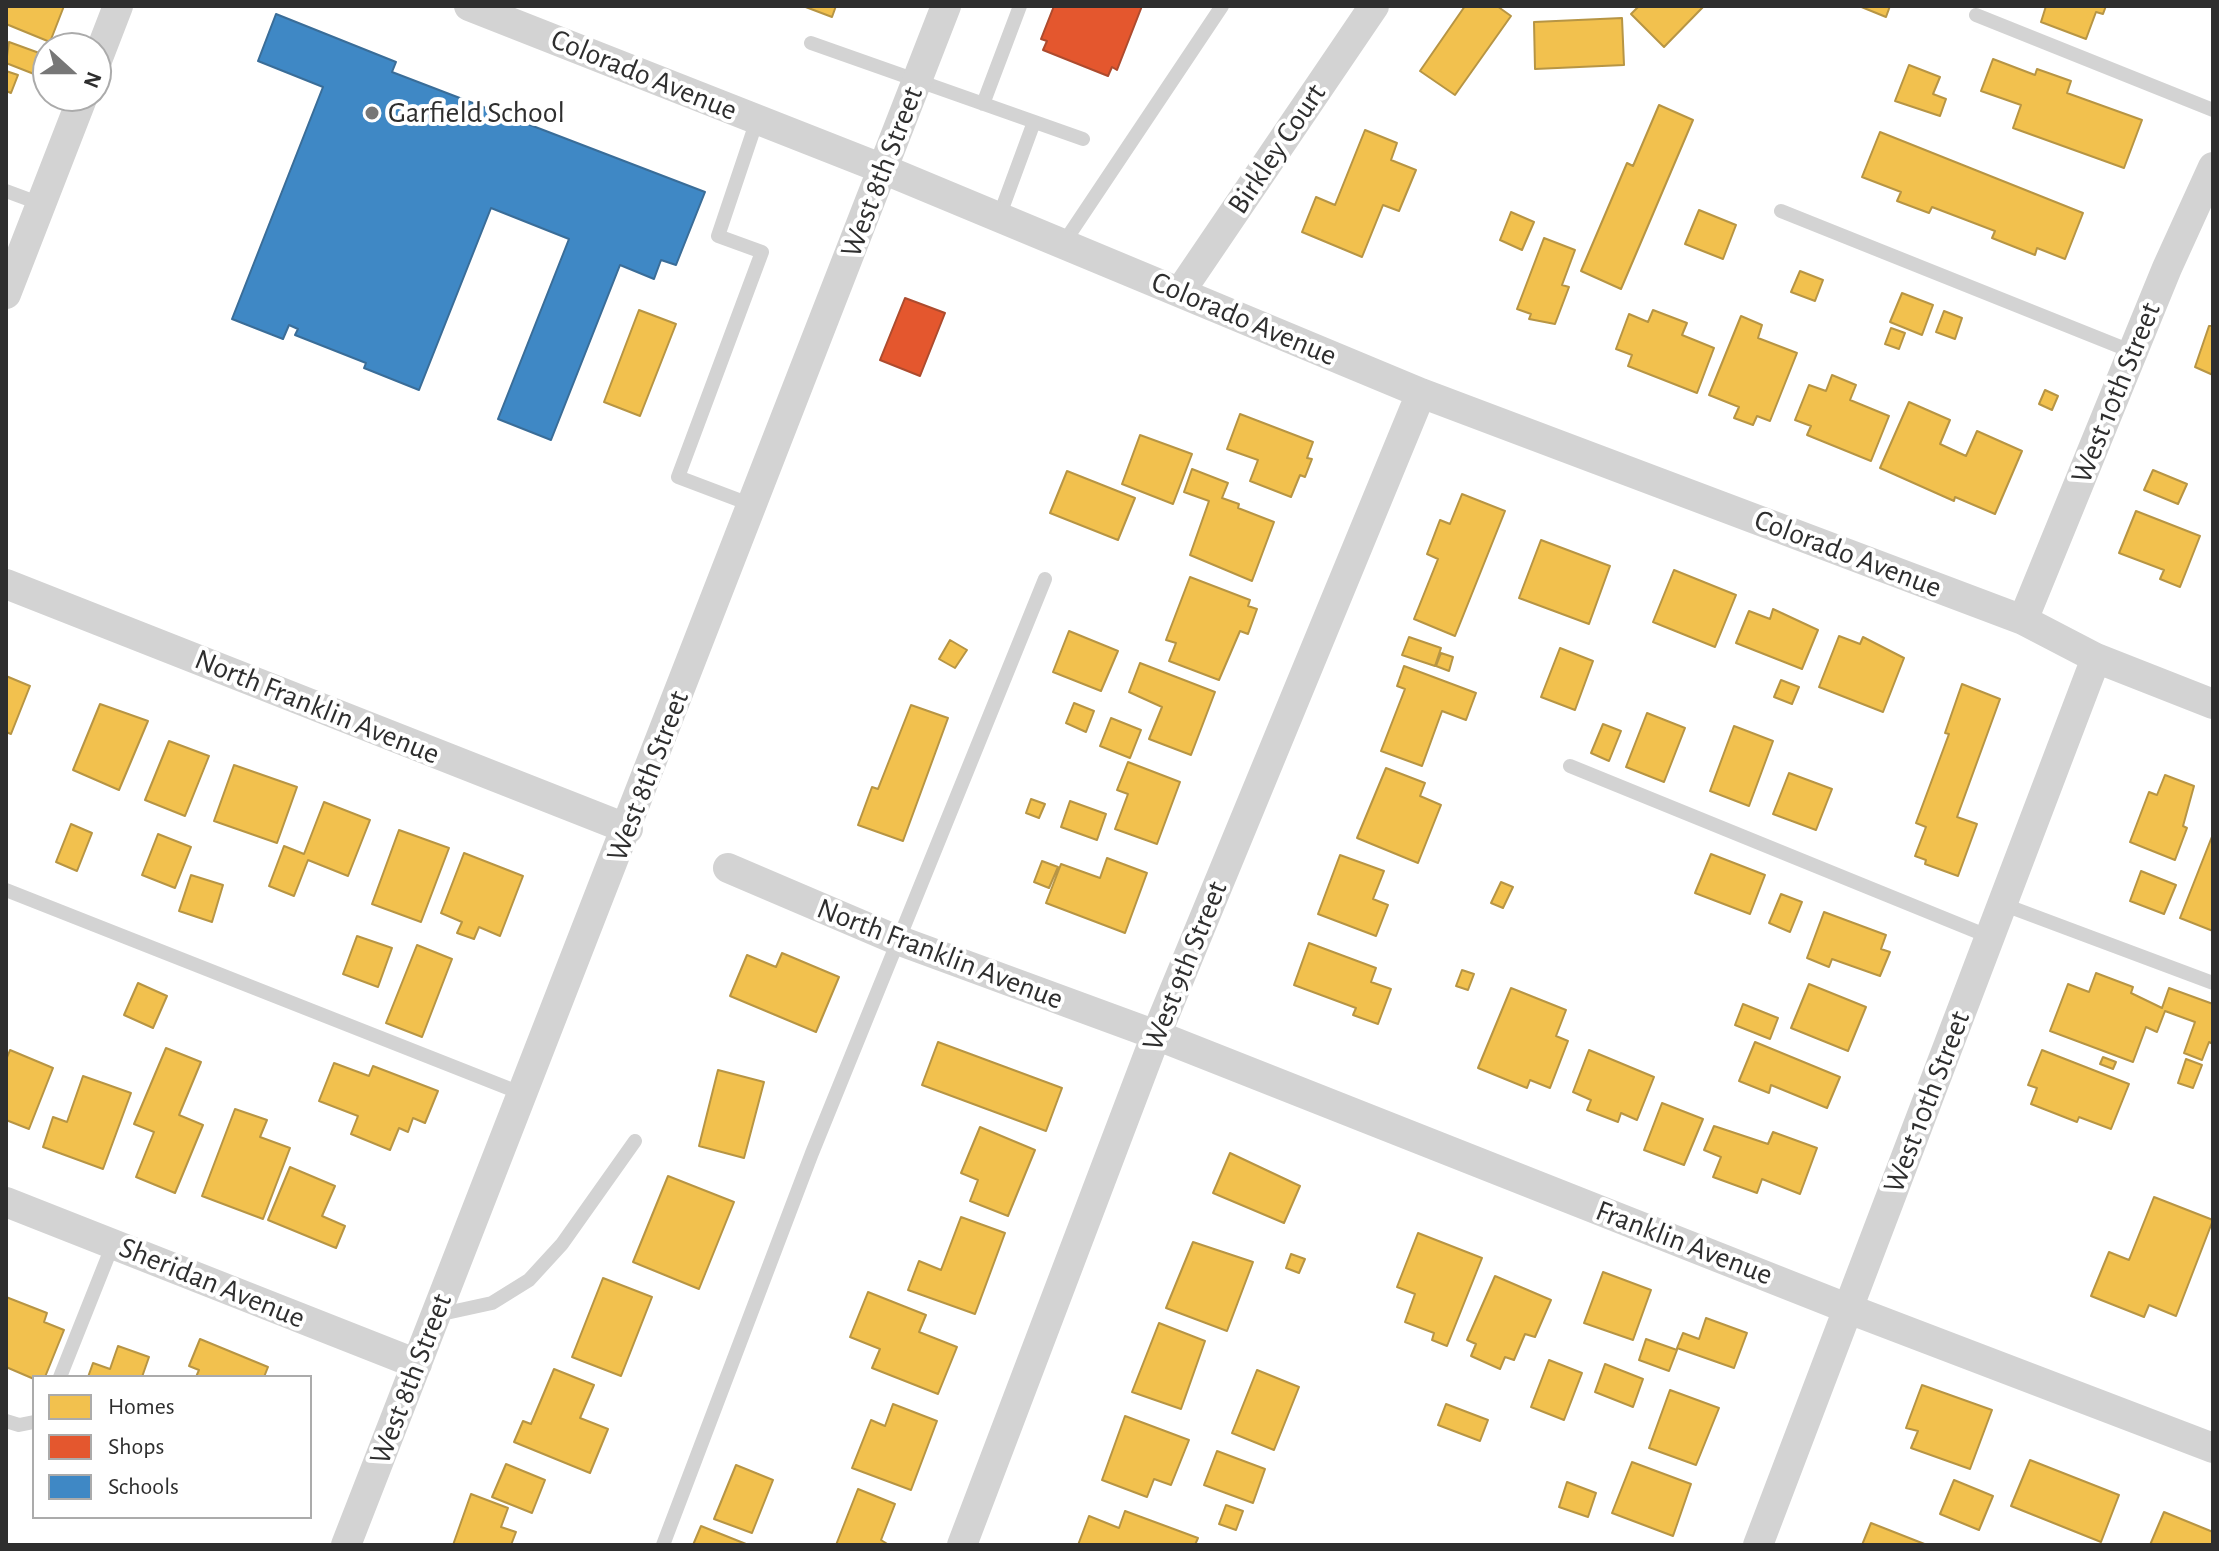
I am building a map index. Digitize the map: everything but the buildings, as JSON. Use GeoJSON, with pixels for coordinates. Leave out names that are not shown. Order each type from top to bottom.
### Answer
{"type":"FeatureCollection","features":[{"type":"Feature","properties":{"kind":"street"},"geometry":{"type":"LineString","coordinates":[[108,32],[118,6]]}},
{"type":"Feature","properties":{"kind":"street","name":"Colorado Avenue"},"geometry":{"type":"LineString","coordinates":[[469,6],[883,169],[1421,393],[2023,620],[2096,658]]}},
{"type":"Feature","properties":{"kind":"street","name":"West 8th Street"},"geometry":{"type":"LineString","coordinates":[[346,1545],[628,829],[946,6]]}},
{"type":"Feature","properties":{"kind":"street","name":"Birkley Court"},"geometry":{"type":"LineString","coordinates":[[1180,292],[1374,6]]}},
{"type":"Feature","properties":{"kind":"street"},"geometry":{"type":"LineString","coordinates":[[6,294],[77,112]]}},
{"type":"Feature","properties":{"kind":"street","name":"West 10th Street"},"geometry":{"type":"LineString","coordinates":[[2023,620],[2213,167]]}},
{"type":"Feature","properties":{"kind":"street","name":"West 9th Street"},"geometry":{"type":"LineString","coordinates":[[962,1545],[1156,1035],[1421,393]]}},
{"type":"Feature","properties":{"kind":"street","name":"North Franklin Avenue"},"geometry":{"type":"LineString","coordinates":[[6,584],[628,829]]}},
{"type":"Feature","properties":{"kind":"street"},"geometry":{"type":"LineString","coordinates":[[2096,658],[2213,704]]}},
{"type":"Feature","properties":{"kind":"street","name":"West 10th Street"},"geometry":{"type":"LineString","coordinates":[[1758,1545],[2096,658]]}},
{"type":"Feature","properties":{"kind":"street","name":"North Franklin Avenue"},"geometry":{"type":"LineString","coordinates":[[728,868],[897,940],[1156,1035]]}},
{"type":"Feature","properties":{"kind":"street","name":"Franklin Avenue"},"geometry":{"type":"LineString","coordinates":[[1156,1035],[1849,1309],[2213,1448]]}},
{"type":"Feature","properties":{"kind":"street","name":"Sheridan Avenue"},"geometry":{"type":"LineString","coordinates":[[6,1202],[417,1364]]}},
{"type":"Feature","properties":{"kind":"lane"},"geometry":{"type":"LineString","coordinates":[[983,104],[1020,6]]}},
{"type":"Feature","properties":{"kind":"lane"},"geometry":{"type":"LineString","coordinates":[[1063,244],[1222,6]]}},
{"type":"Feature","properties":{"kind":"lane"},"geometry":{"type":"LineString","coordinates":[[1976,15],[2213,110]]}},
{"type":"Feature","properties":{"kind":"lane"},"geometry":{"type":"LineString","coordinates":[[811,43],[1083,139]]}},
{"type":"Feature","properties":{"kind":"lane"},"geometry":{"type":"LineString","coordinates":[[752,505],[678,477],[762,252],[718,236],[757,120]]}},
{"type":"Feature","properties":{"kind":"lane"},"geometry":{"type":"LineString","coordinates":[[999,217],[1034,122]]}},
{"type":"Feature","properties":{"kind":"lane"},"geometry":{"type":"LineString","coordinates":[[6,191],[41,204]]}},
{"type":"Feature","properties":{"kind":"lane"},"geometry":{"type":"LineString","coordinates":[[1781,211],[2133,352]]}},
{"type":"Feature","properties":{"kind":"lane"},"geometry":{"type":"LineString","coordinates":[[663,1545],[897,940],[1045,579]]}},
{"type":"Feature","properties":{"kind":"lane"},"geometry":{"type":"LineString","coordinates":[[1570,766],[1990,937]]}},
{"type":"Feature","properties":{"kind":"lane"},"geometry":{"type":"LineString","coordinates":[[6,890],[523,1094]]}},
{"type":"Feature","properties":{"kind":"lane"},"geometry":{"type":"LineString","coordinates":[[2002,904],[2213,983]]}},
{"type":"Feature","properties":{"kind":"lane"},"geometry":{"type":"LineString","coordinates":[[437,1315],[492,1303],[529,1280],[562,1244],[635,1141]]}},
{"type":"Feature","properties":{"kind":"lane"},"geometry":{"type":"LineString","coordinates":[[61,1375],[113,1244]]}},
{"type":"Feature","properties":{"kind":"lane"},"geometry":{"type":"LineString","coordinates":[[6,1421],[19,1425],[32,1422]]}},
{"type":"Feature","properties":{"kind":"place","name":"Garfield School"},"geometry":{"type":"Point","coordinates":[372,113]}}]}
